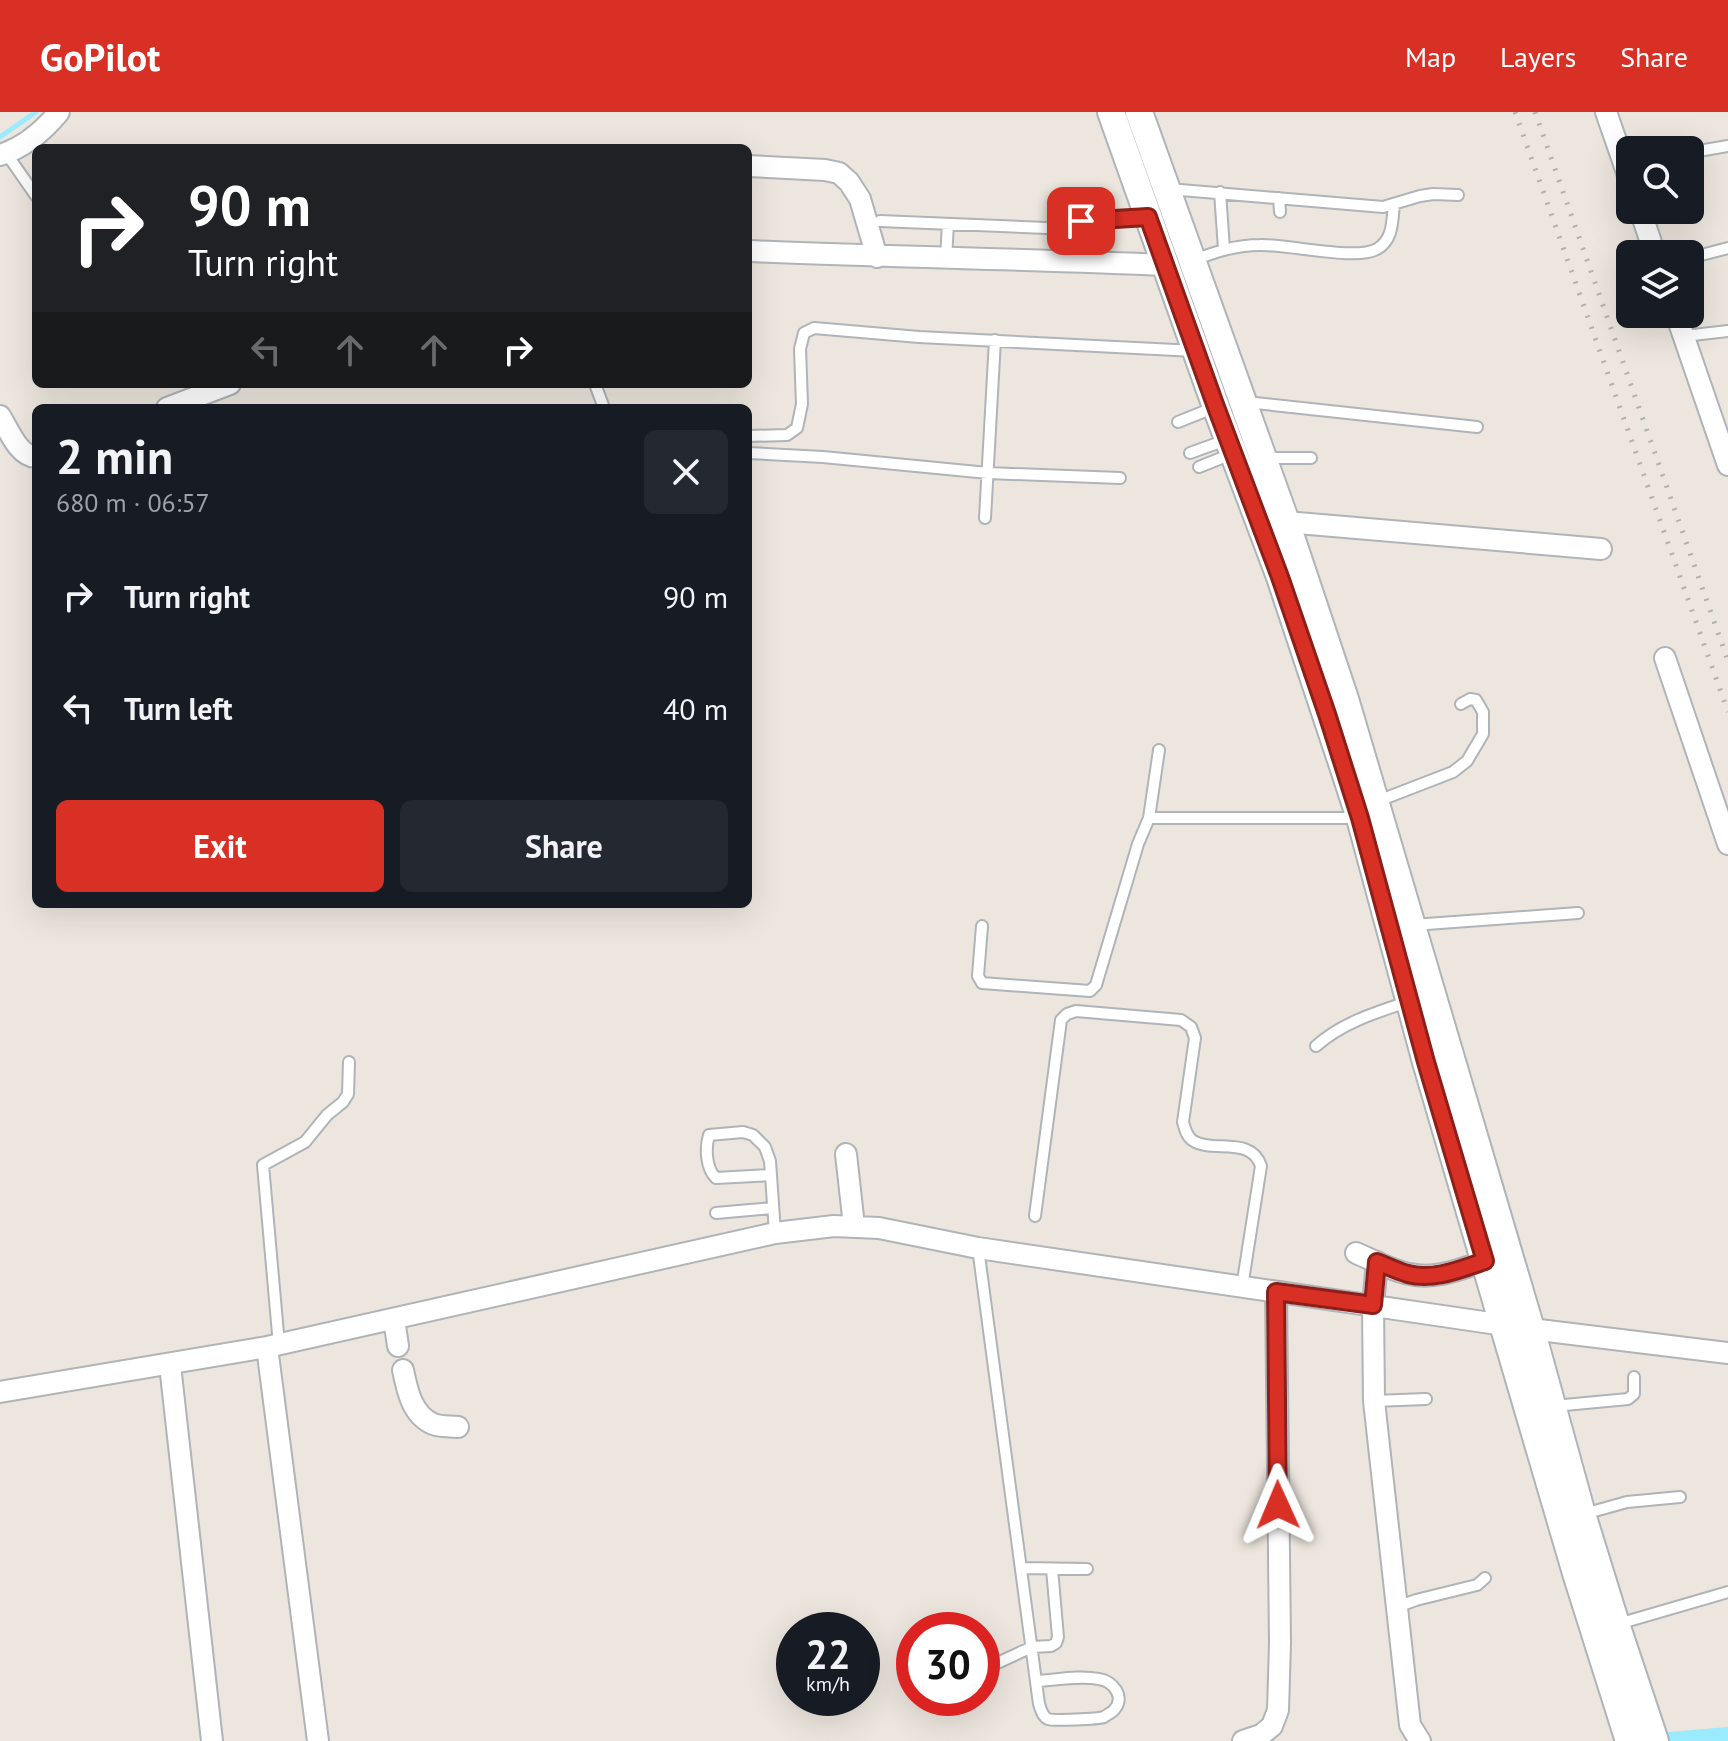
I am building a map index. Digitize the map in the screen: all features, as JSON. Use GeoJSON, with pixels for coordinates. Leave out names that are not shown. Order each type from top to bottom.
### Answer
{"type":"FeatureCollection","features":[{"type":"Feature","properties":{"kind":"main road"},"geometry":{"type":"LineString","coordinates":[[1111,112],[1216,407],[1411,925],[1616,1624],[1639,1732]]}},
{"type":"Feature","properties":{"kind":"main road"},"geometry":{"type":"LineString","coordinates":[[1145,113],[1167,188],[1317,611],[1368,810],[1409,1000],[1576,1573],[1639,1732]]}},
{"type":"Feature","properties":{"kind":"main road"},"geometry":{"type":"LineString","coordinates":[[1504,1325],[1531,1329]]}},
{"type":"Feature","properties":{"kind":"street"},"geometry":{"type":"LineString","coordinates":[[3,154],[38,133],[59,112]]}},
{"type":"Feature","properties":{"kind":"street"},"geometry":{"type":"LineString","coordinates":[[1606,112],[1616,138]]}},
{"type":"Feature","properties":{"kind":"street"},"geometry":{"type":"LineString","coordinates":[[752,166],[839,173],[860,199],[877,257]]}},
{"type":"Feature","properties":{"kind":"street"},"geometry":{"type":"LineString","coordinates":[[752,251],[1166,265]]}},
{"type":"Feature","properties":{"kind":"street"},"geometry":{"type":"LineString","coordinates":[[1681,328],[1728,465]]}},
{"type":"Feature","properties":{"kind":"street"},"geometry":{"type":"LineString","coordinates":[[177,404],[215,388]]}},
{"type":"Feature","properties":{"kind":"street"},"geometry":{"type":"LineString","coordinates":[[0,416],[21,450],[32,457]]}},
{"type":"Feature","properties":{"kind":"street"},"geometry":{"type":"LineString","coordinates":[[1286,522],[1601,549]]}},
{"type":"Feature","properties":{"kind":"street"},"geometry":{"type":"LineString","coordinates":[[1665,658],[1728,844]]}},
{"type":"Feature","properties":{"kind":"street"},"geometry":{"type":"LineString","coordinates":[[846,1154],[854,1226]]}},
{"type":"Feature","properties":{"kind":"street"},"geometry":{"type":"LineString","coordinates":[[0,1392],[273,1346],[807,1228],[879,1228],[978,1248],[1504,1325]]}},
{"type":"Feature","properties":{"kind":"street"},"geometry":{"type":"LineString","coordinates":[[1356,1253],[1410,1275],[1435,1275],[1485,1261]]}},
{"type":"Feature","properties":{"kind":"street"},"geometry":{"type":"LineString","coordinates":[[1377,1262],[1373,1305],[1374,1401],[1410,1725],[1420,1741]]}},
{"type":"Feature","properties":{"kind":"street"},"geometry":{"type":"LineString","coordinates":[[1243,1741],[1261,1735],[1272,1726],[1278,1710],[1276,1292]]}},
{"type":"Feature","properties":{"kind":"street"},"geometry":{"type":"LineString","coordinates":[[394,1319],[398,1346]]}},
{"type":"Feature","properties":{"kind":"street"},"geometry":{"type":"LineString","coordinates":[[1531,1329],[1728,1353]]}},
{"type":"Feature","properties":{"kind":"street"},"geometry":{"type":"LineString","coordinates":[[273,1346],[318,1741]]}},
{"type":"Feature","properties":{"kind":"street"},"geometry":{"type":"LineString","coordinates":[[170,1365],[212,1741]]}},
{"type":"Feature","properties":{"kind":"street"},"geometry":{"type":"LineString","coordinates":[[403,1370],[409,1396],[422,1417],[436,1426],[458,1427]]}},
{"type":"Feature","properties":{"kind":"lane"},"geometry":{"type":"LineString","coordinates":[[1704,150],[1728,146]]}},
{"type":"Feature","properties":{"kind":"lane"},"geometry":{"type":"LineString","coordinates":[[3,154],[32,191]]}},
{"type":"Feature","properties":{"kind":"lane"},"geometry":{"type":"LineString","coordinates":[[1167,188],[1368,207],[1394,205],[1420,196],[1458,195]]}},
{"type":"Feature","properties":{"kind":"lane"},"geometry":{"type":"LineString","coordinates":[[1220,192],[1224,249]]}},
{"type":"Feature","properties":{"kind":"lane"},"geometry":{"type":"LineString","coordinates":[[1279,198],[1280,212]]}},
{"type":"Feature","properties":{"kind":"lane"},"geometry":{"type":"LineString","coordinates":[[1194,260],[1224,249],[1281,241],[1344,254],[1376,250],[1390,237],[1394,205]]}},
{"type":"Feature","properties":{"kind":"lane"},"geometry":{"type":"LineString","coordinates":[[880,221],[1046,228],[1081,221],[1148,217]]}},
{"type":"Feature","properties":{"kind":"lane"},"geometry":{"type":"LineString","coordinates":[[946,258],[948,224]]}},
{"type":"Feature","properties":{"kind":"lane"},"geometry":{"type":"LineString","coordinates":[[1704,254],[1728,248]]}},
{"type":"Feature","properties":{"kind":"lane"},"geometry":{"type":"LineString","coordinates":[[752,436],[787,435],[797,428],[802,404],[800,349],[804,333],[814,328],[919,337],[1197,351]]}},
{"type":"Feature","properties":{"kind":"lane"},"geometry":{"type":"LineString","coordinates":[[1684,336],[1728,331]]}},
{"type":"Feature","properties":{"kind":"lane"},"geometry":{"type":"LineString","coordinates":[[985,518],[995,340]]}},
{"type":"Feature","properties":{"kind":"lane"},"geometry":{"type":"LineString","coordinates":[[1244,402],[1477,427]]}},
{"type":"Feature","properties":{"kind":"lane"},"geometry":{"type":"LineString","coordinates":[[1178,422],[1216,407]]}},
{"type":"Feature","properties":{"kind":"lane"},"geometry":{"type":"LineString","coordinates":[[1190,453],[1232,446]]}},
{"type":"Feature","properties":{"kind":"lane"},"geometry":{"type":"LineString","coordinates":[[1199,467],[1232,446]]}},
{"type":"Feature","properties":{"kind":"lane"},"geometry":{"type":"LineString","coordinates":[[752,453],[988,473],[1120,478]]}},
{"type":"Feature","properties":{"kind":"lane"},"geometry":{"type":"LineString","coordinates":[[1264,458],[1311,458]]}},
{"type":"Feature","properties":{"kind":"lane"},"geometry":{"type":"LineString","coordinates":[[1149,818],[1368,810],[1453,772],[1467,761],[1483,734],[1483,712],[1476,700],[1470,699],[1461,704]]}},
{"type":"Feature","properties":{"kind":"lane"},"geometry":{"type":"LineString","coordinates":[[982,926],[978,976],[982,983],[1090,991],[1096,985],[1138,844],[1149,818],[1159,750]]}},
{"type":"Feature","properties":{"kind":"lane"},"geometry":{"type":"LineString","coordinates":[[1411,925],[1578,913]]}},
{"type":"Feature","properties":{"kind":"lane"},"geometry":{"type":"LineString","coordinates":[[1316,1046],[1330,1033],[1358,1019],[1409,1000]]}},
{"type":"Feature","properties":{"kind":"lane"},"geometry":{"type":"LineString","coordinates":[[1035,1216],[1061,1020],[1076,1011],[1181,1020],[1191,1027],[1195,1038],[1183,1122],[1186,1133],[1193,1141],[1250,1150],[1258,1157],[1261,1166],[1242,1287]]}},
{"type":"Feature","properties":{"kind":"lane"},"geometry":{"type":"LineString","coordinates":[[273,1346],[263,1165],[305,1142],[327,1115],[343,1102],[348,1094],[349,1062]]}},
{"type":"Feature","properties":{"kind":"lane"},"geometry":{"type":"LineString","coordinates":[[771,1175],[712,1176],[706,1147],[709,1135],[743,1132],[753,1135],[765,1147],[770,1161],[771,1175],[772,1208],[775,1233]]}},
{"type":"Feature","properties":{"kind":"lane"},"geometry":{"type":"LineString","coordinates":[[716,1213],[772,1208]]}},
{"type":"Feature","properties":{"kind":"lane"},"geometry":{"type":"LineString","coordinates":[[978,1248],[1032,1647],[1037,1681],[1042,1713],[1047,1719],[1058,1720],[1105,1716],[1115,1709],[1118,1700],[1117,1690],[1111,1682],[1100,1679],[1037,1681]]}},
{"type":"Feature","properties":{"kind":"lane"},"geometry":{"type":"LineString","coordinates":[[1552,1406],[1628,1399],[1634,1394],[1634,1377]]}},
{"type":"Feature","properties":{"kind":"lane"},"geometry":{"type":"LineString","coordinates":[[1374,1401],[1426,1399]]}},
{"type":"Feature","properties":{"kind":"lane"},"geometry":{"type":"LineString","coordinates":[[1582,1514],[1637,1501],[1680,1497]]}},
{"type":"Feature","properties":{"kind":"lane"},"geometry":{"type":"LineString","coordinates":[[1022,1568],[1087,1569]]}},
{"type":"Feature","properties":{"kind":"lane"},"geometry":{"type":"LineString","coordinates":[[1000,1662],[1032,1647],[1056,1643],[1052,1569]]}},
{"type":"Feature","properties":{"kind":"lane"},"geometry":{"type":"LineString","coordinates":[[1397,1607],[1477,1585],[1485,1578]]}},
{"type":"Feature","properties":{"kind":"lane"},"geometry":{"type":"LineString","coordinates":[[1616,1624],[1728,1592]]}},
{"type":"Feature","properties":{"kind":"waterway"},"geometry":{"type":"LineString","coordinates":[[0,137],[36,112]]}},
{"type":"Feature","properties":{"kind":"waterway"},"geometry":{"type":"LineString","coordinates":[[1658,1741],[1728,1735]]}},
{"type":"Feature","properties":{"kind":"railway"},"geometry":{"type":"LineString","coordinates":[[1515,112],[1728,712]]}},
{"type":"Feature","properties":{"kind":"railway"},"geometry":{"type":"LineString","coordinates":[[1535,112],[1728,661]]}},
{"type":"Feature","properties":{"kind":"route"},"geometry":{"type":"LineString","coordinates":[[1081,221],[1148,217],[1327,714],[1360,818],[1426,1062],[1485,1261],[1435,1275],[1410,1275],[1377,1262],[1373,1305],[1276,1292],[1278,1505]]}}]}
